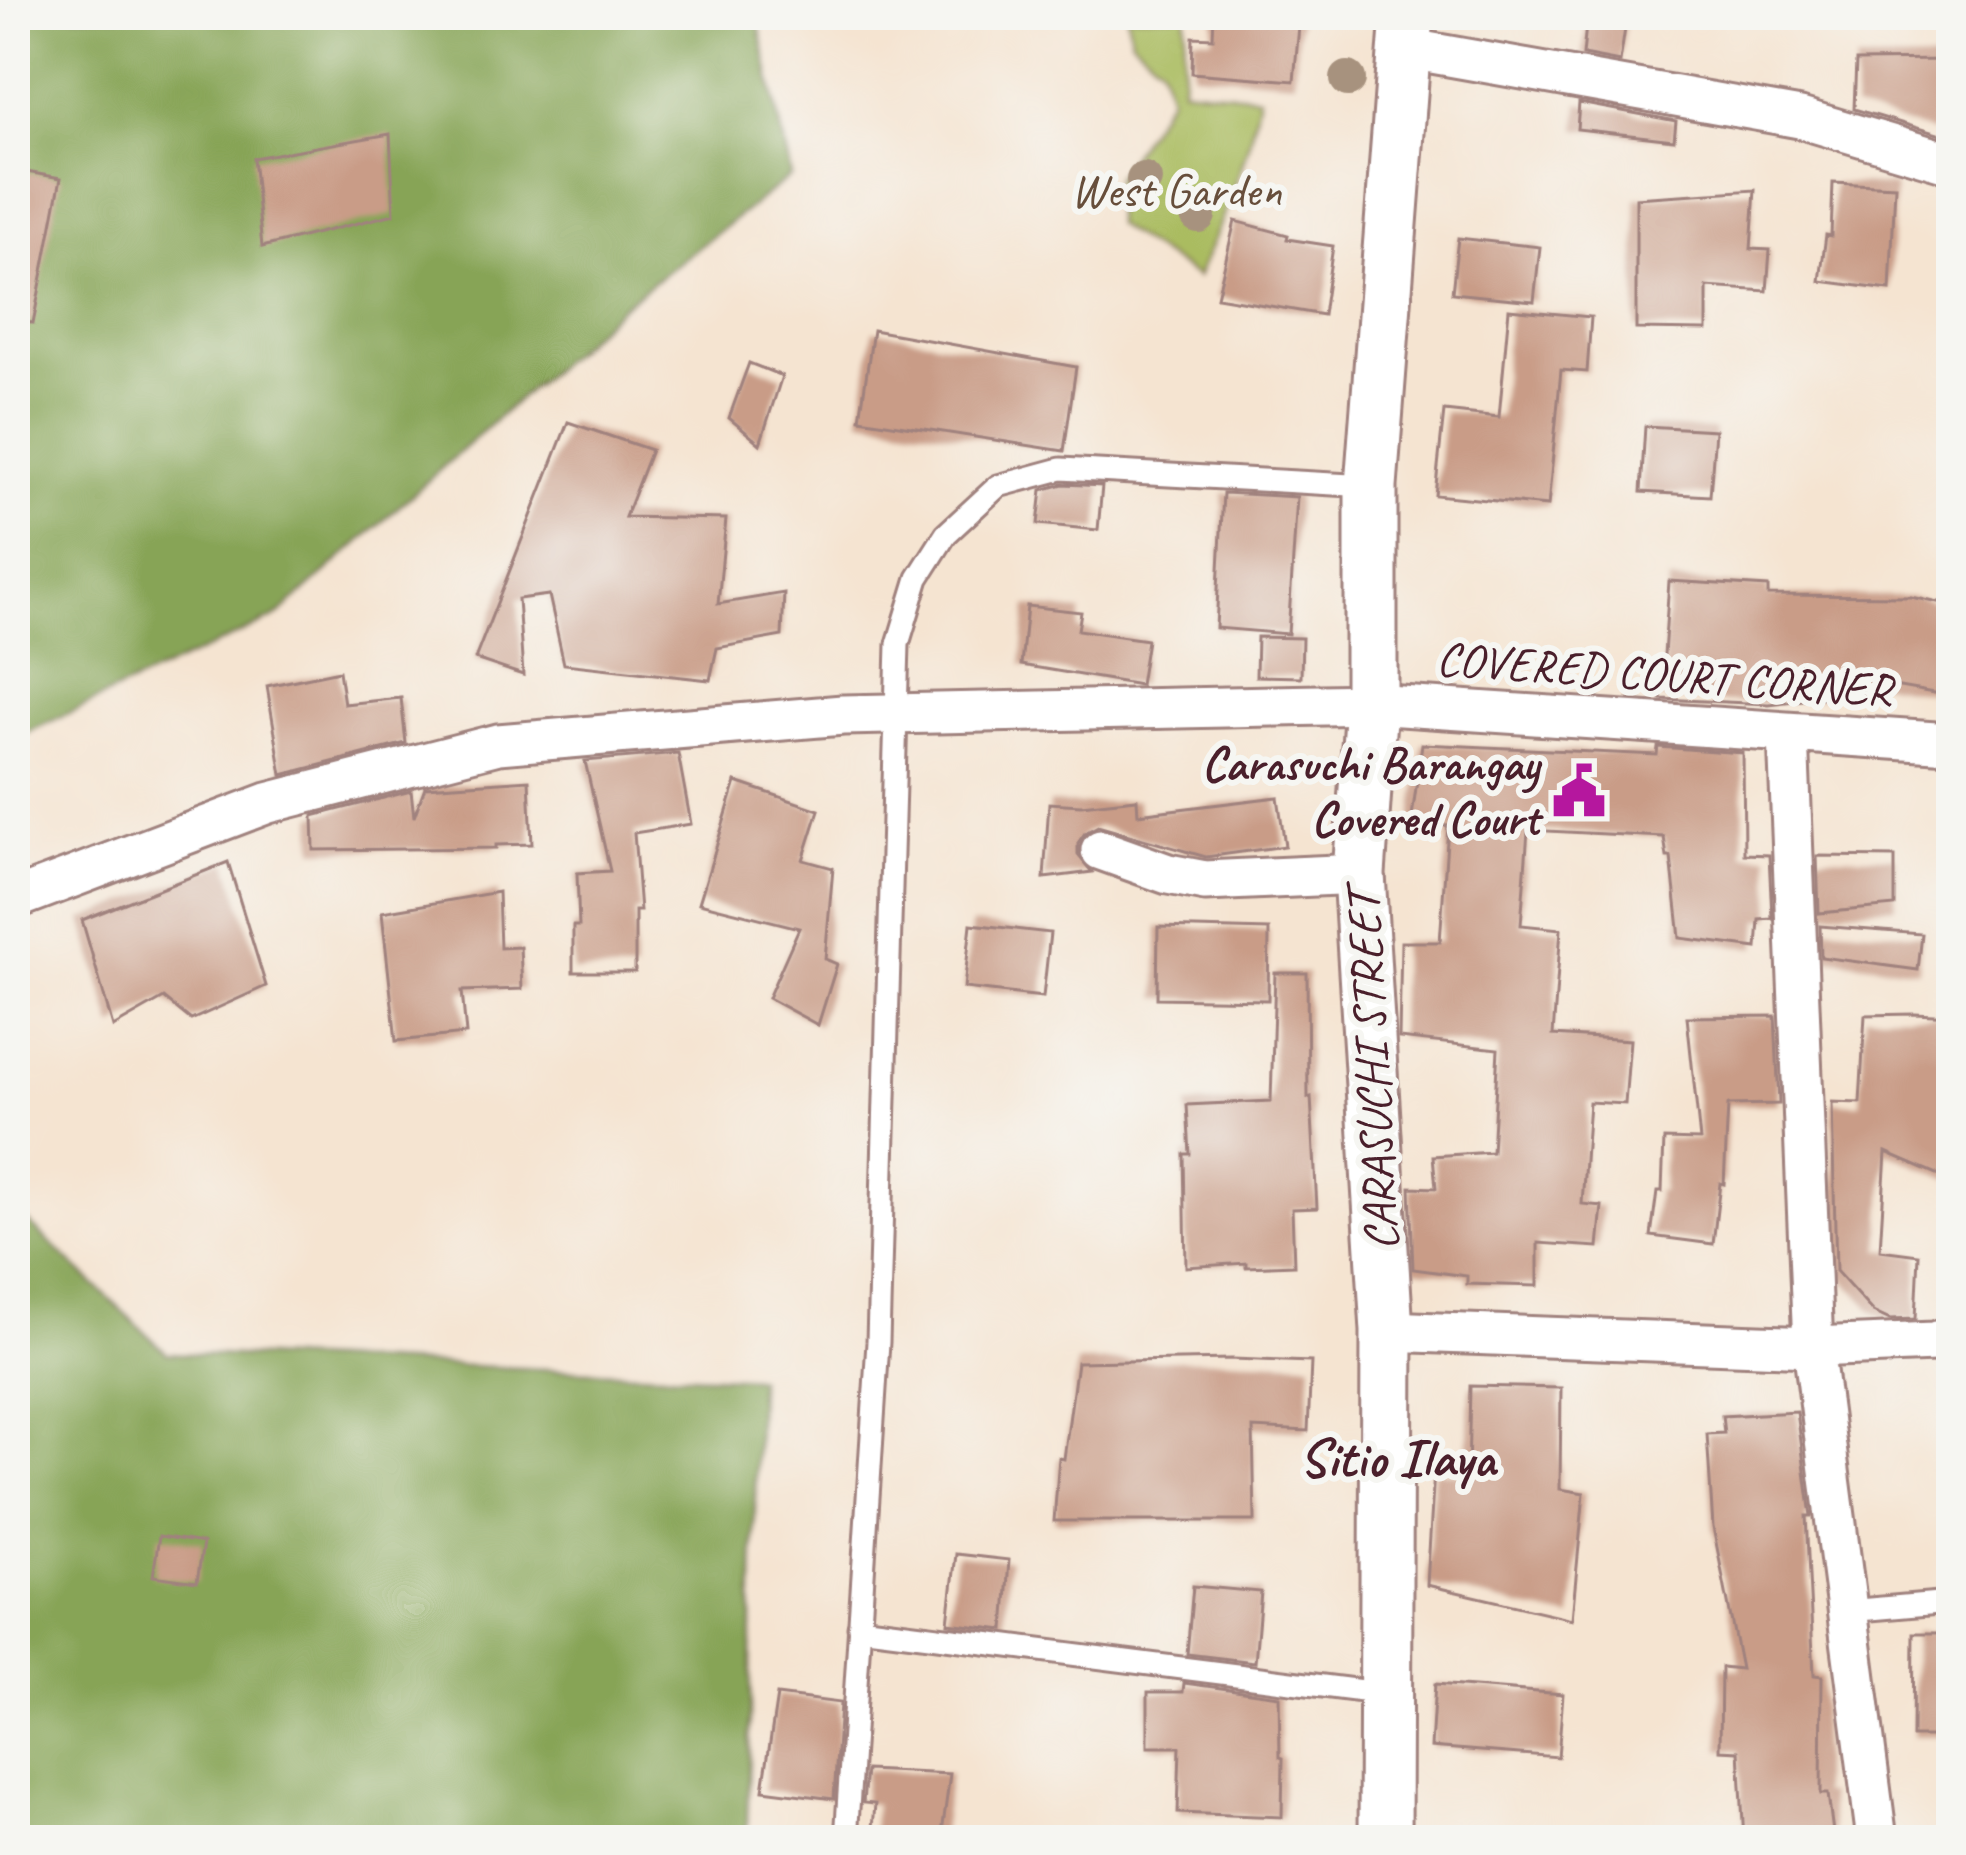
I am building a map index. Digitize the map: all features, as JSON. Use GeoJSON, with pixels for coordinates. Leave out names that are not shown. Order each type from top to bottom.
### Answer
{"type":"FeatureCollection","features":[{"type":"Feature","properties":{"kind":"street"},"geometry":{"type":"LineString","coordinates":[[1406,31],[1800,118],[1951,164]]}},
{"type":"Feature","properties":{"kind":"street","name":"CARASUCHI STREET"},"geometry":{"type":"LineString","coordinates":[[1385,1840],[1387,1331],[1359,874],[1371,704],[1371,486],[1406,31]]}},
{"type":"Feature","properties":{"kind":"street","name":"COVERED COURT CORNER"},"geometry":{"type":"LineString","coordinates":[[15,899],[268,803],[498,744],[843,715],[1371,704],[1951,742]]}},
{"type":"Feature","properties":{"kind":"street"},"geometry":{"type":"LineString","coordinates":[[1788,734],[1814,1347],[1876,1840]]}},
{"type":"Feature","properties":{"kind":"street"},"geometry":{"type":"LineString","coordinates":[[1102,850],[1168,874],[1205,881],[1359,874]]}},
{"type":"Feature","properties":{"kind":"street"},"geometry":{"type":"LineString","coordinates":[[1387,1331],[1814,1347],[1935,1342],[1951,1336]]}},
{"type":"Feature","properties":{"kind":"lane"},"geometry":{"type":"LineString","coordinates":[[846,1840],[878,1342],[898,644],[918,578],[946,534],[998,486],[1061,469],[1371,486]]}},
{"type":"Feature","properties":{"kind":"lane"},"geometry":{"type":"LineString","coordinates":[[1847,1611],[1951,1602]]}},
{"type":"Feature","properties":{"kind":"lane"},"geometry":{"type":"LineString","coordinates":[[859,1627],[1387,1694]]}},
{"type":"Feature","properties":{"kind":"green space"},"geometry":{"type":"Polygon","coordinates":[[[15,15],[757,15],[791,176],[622,306],[276,617],[15,738],[15,15]]]}},
{"type":"Feature","properties":{"kind":"green space","name":"West Garden"},"geometry":{"type":"Polygon","coordinates":[[[1127,15],[1186,15],[1182,88],[1259,96],[1234,188],[1197,277],[1115,225],[1115,179],[1170,96],[1161,66],[1131,39],[1127,15]]]}},
{"type":"Feature","properties":{"kind":"green space"},"geometry":{"type":"Polygon","coordinates":[[[15,1210],[167,1353],[758,1378],[747,1833],[741,1840],[15,1840],[15,1210]]]}},
{"type":"Feature","properties":{"kind":"building"},"geometry":{"type":"Polygon","coordinates":[[[1214,15],[1300,15],[1294,81],[1192,73],[1193,37],[1213,38],[1214,15]]]}},
{"type":"Feature","properties":{"kind":"building"},"geometry":{"type":"Polygon","coordinates":[[[1587,15],[1627,15],[1620,62],[1583,55],[1587,15]]]}},
{"type":"Feature","properties":{"kind":"building"},"geometry":{"type":"Polygon","coordinates":[[[1950,60],[1951,138],[1854,109],[1856,61],[1950,60]]]}},
{"type":"Feature","properties":{"kind":"building"},"geometry":{"type":"Polygon","coordinates":[[[1579,103],[1676,121],[1674,140],[1577,129],[1579,103]]]}},
{"type":"Feature","properties":{"kind":"building"},"geometry":{"type":"Polygon","coordinates":[[[390,134],[394,214],[262,247],[253,158],[390,134]]]}},
{"type":"Feature","properties":{"kind":"building"},"geometry":{"type":"Polygon","coordinates":[[[15,170],[61,178],[33,323],[15,321],[15,170]]]}},
{"type":"Feature","properties":{"kind":"building"},"geometry":{"type":"Polygon","coordinates":[[[1833,183],[1895,186],[1890,290],[1820,281],[1826,235],[1831,236],[1833,183]]]}},
{"type":"Feature","properties":{"kind":"building"},"geometry":{"type":"Polygon","coordinates":[[[1755,190],[1751,249],[1770,250],[1767,291],[1707,287],[1707,330],[1636,329],[1636,198],[1755,190]]]}},
{"type":"Feature","properties":{"kind":"building"},"geometry":{"type":"Polygon","coordinates":[[[1235,221],[1288,235],[1287,239],[1333,246],[1323,315],[1217,297],[1235,221]]]}},
{"type":"Feature","properties":{"kind":"building"},"geometry":{"type":"Polygon","coordinates":[[[1458,238],[1540,247],[1534,301],[1452,293],[1458,238]]]}},
{"type":"Feature","properties":{"kind":"building"},"geometry":{"type":"Polygon","coordinates":[[[1509,309],[1591,317],[1587,372],[1561,370],[1548,506],[1435,495],[1444,411],[1499,417],[1509,309]]]}},
{"type":"Feature","properties":{"kind":"building"},"geometry":{"type":"Polygon","coordinates":[[[873,330],[1076,367],[1064,451],[860,419],[873,330]]]}},
{"type":"Feature","properties":{"kind":"building"},"geometry":{"type":"Polygon","coordinates":[[[749,363],[782,376],[760,444],[729,418],[749,363]]]}},
{"type":"Feature","properties":{"kind":"building"},"geometry":{"type":"Polygon","coordinates":[[[568,422],[651,450],[625,517],[726,519],[718,604],[784,593],[782,636],[717,648],[710,680],[564,664],[549,595],[518,599],[523,675],[475,659],[568,422]]]}},
{"type":"Feature","properties":{"kind":"building"},"geometry":{"type":"Polygon","coordinates":[[[1645,426],[1715,430],[1710,496],[1641,492],[1645,426]]]}},
{"type":"Feature","properties":{"kind":"building"},"geometry":{"type":"Polygon","coordinates":[[[1063,484],[1102,486],[1098,530],[1038,524],[1042,490],[1063,484]]]}},
{"type":"Feature","properties":{"kind":"building"},"geometry":{"type":"Polygon","coordinates":[[[1223,493],[1297,497],[1288,634],[1216,628],[1223,493]]]}},
{"type":"Feature","properties":{"kind":"building"},"geometry":{"type":"Polygon","coordinates":[[[1669,581],[1768,587],[1768,595],[1911,596],[1951,605],[1951,696],[1871,682],[1870,692],[1769,704],[1661,699],[1669,581]]]}},
{"type":"Feature","properties":{"kind":"building"},"geometry":{"type":"Polygon","coordinates":[[[1027,606],[1081,612],[1078,630],[1147,640],[1140,685],[1021,665],[1027,606]]]}},
{"type":"Feature","properties":{"kind":"building"},"geometry":{"type":"Polygon","coordinates":[[[1257,637],[1302,638],[1301,677],[1256,676],[1257,637]]]}},
{"type":"Feature","properties":{"kind":"building"},"geometry":{"type":"Polygon","coordinates":[[[339,671],[344,704],[401,698],[406,743],[282,775],[267,686],[339,671]]]}},
{"type":"Feature","properties":{"kind":"building"},"geometry":{"type":"Polygon","coordinates":[[[1422,744],[1657,755],[1658,747],[1743,753],[1744,854],[1769,855],[1772,918],[1759,919],[1757,948],[1680,938],[1671,857],[1667,857],[1664,837],[1528,830],[1521,925],[1561,929],[1553,1035],[1630,1040],[1625,1104],[1589,1102],[1582,1204],[1602,1206],[1598,1247],[1538,1243],[1538,1286],[1467,1284],[1467,1276],[1413,1269],[1410,1187],[1436,1188],[1433,1156],[1492,1152],[1498,1049],[1399,1038],[1401,942],[1440,942],[1448,826],[1411,824],[1422,744]]]}},
{"type":"Feature","properties":{"kind":"building"},"geometry":{"type":"Polygon","coordinates":[[[678,753],[691,824],[634,833],[640,911],[635,911],[635,972],[573,972],[573,926],[579,926],[577,873],[610,871],[585,761],[678,753]]]}},
{"type":"Feature","properties":{"kind":"building"},"geometry":{"type":"Polygon","coordinates":[[[529,780],[532,844],[314,850],[313,816],[411,791],[414,817],[425,787],[529,780]]]}},
{"type":"Feature","properties":{"kind":"building"},"geometry":{"type":"Polygon","coordinates":[[[736,782],[819,810],[803,860],[833,868],[825,959],[837,964],[818,1025],[768,998],[799,928],[699,903],[736,782]]]}},
{"type":"Feature","properties":{"kind":"building"},"geometry":{"type":"Polygon","coordinates":[[[1278,797],[1285,846],[1206,857],[1098,826],[1078,843],[1078,855],[1092,872],[1044,878],[1049,803],[1137,799],[1138,814],[1278,797]]]}},
{"type":"Feature","properties":{"kind":"building"},"geometry":{"type":"Polygon","coordinates":[[[1817,856],[1895,857],[1895,906],[1819,913],[1817,856]]]}},
{"type":"Feature","properties":{"kind":"building"},"geometry":{"type":"Polygon","coordinates":[[[228,862],[266,986],[191,1020],[164,998],[113,1027],[82,920],[228,862]]]}},
{"type":"Feature","properties":{"kind":"building"},"geometry":{"type":"Polygon","coordinates":[[[498,892],[500,948],[520,947],[522,989],[462,991],[466,1034],[396,1041],[382,912],[498,892]]]}},
{"type":"Feature","properties":{"kind":"building"},"geometry":{"type":"Polygon","coordinates":[[[971,924],[1050,933],[1043,997],[964,988],[971,924]]]}},
{"type":"Feature","properties":{"kind":"building"},"geometry":{"type":"Polygon","coordinates":[[[1820,926],[1922,934],[1918,970],[1821,957],[1820,926]]]}},
{"type":"Feature","properties":{"kind":"building"},"geometry":{"type":"Polygon","coordinates":[[[1158,927],[1269,930],[1268,1000],[1157,998],[1158,927]]]}},
{"type":"Feature","properties":{"kind":"building"},"geometry":{"type":"Polygon","coordinates":[[[1275,973],[1307,973],[1308,1098],[1317,1208],[1292,1209],[1294,1265],[1186,1267],[1187,1105],[1271,1101],[1275,973]]]}},
{"type":"Feature","properties":{"kind":"building"},"geometry":{"type":"Polygon","coordinates":[[[1865,1015],[1951,1016],[1951,1180],[1886,1152],[1880,1250],[1919,1255],[1916,1319],[1890,1320],[1873,1312],[1836,1271],[1832,1102],[1860,1103],[1865,1015]]]}},
{"type":"Feature","properties":{"kind":"building"},"geometry":{"type":"Polygon","coordinates":[[[1775,1016],[1779,1104],[1728,1105],[1724,1184],[1720,1183],[1713,1244],[1651,1236],[1657,1191],[1662,1191],[1664,1139],[1700,1140],[1687,1017],[1775,1016]]]}},
{"type":"Feature","properties":{"kind":"building"},"geometry":{"type":"Polygon","coordinates":[[[1077,1362],[1311,1362],[1308,1431],[1253,1428],[1255,1521],[1054,1521],[1059,1458],[1064,1459],[1077,1362]]]}},
{"type":"Feature","properties":{"kind":"building"},"geometry":{"type":"Polygon","coordinates":[[[1470,1386],[1561,1388],[1560,1489],[1584,1493],[1572,1619],[1427,1585],[1434,1471],[1468,1475],[1470,1386]]]}},
{"type":"Feature","properties":{"kind":"building"},"geometry":{"type":"Polygon","coordinates":[[[1797,1412],[1811,1516],[1806,1516],[1814,1675],[1822,1676],[1821,1794],[1828,1794],[1834,1840],[1744,1840],[1739,1751],[1720,1750],[1721,1667],[1741,1669],[1713,1527],[1707,1434],[1724,1433],[1722,1416],[1797,1412]]]}},
{"type":"Feature","properties":{"kind":"building"},"geometry":{"type":"Polygon","coordinates":[[[159,1536],[203,1543],[197,1582],[153,1576],[159,1536]]]}},
{"type":"Feature","properties":{"kind":"building"},"geometry":{"type":"Polygon","coordinates":[[[956,1554],[1009,1560],[1004,1630],[948,1623],[956,1554]]]}},
{"type":"Feature","properties":{"kind":"building"},"geometry":{"type":"Polygon","coordinates":[[[1193,1586],[1261,1592],[1255,1662],[1187,1654],[1193,1586]]]}},
{"type":"Feature","properties":{"kind":"building"},"geometry":{"type":"Polygon","coordinates":[[[1914,1633],[1951,1633],[1951,1737],[1913,1737],[1914,1633]]]}},
{"type":"Feature","properties":{"kind":"building"},"geometry":{"type":"Polygon","coordinates":[[[1184,1683],[1279,1696],[1282,1817],[1178,1813],[1180,1747],[1148,1747],[1148,1692],[1183,1692],[1184,1683]]]}},
{"type":"Feature","properties":{"kind":"building"},"geometry":{"type":"Polygon","coordinates":[[[1435,1684],[1563,1694],[1558,1757],[1431,1747],[1435,1684]]]}},
{"type":"Feature","properties":{"kind":"building"},"geometry":{"type":"Polygon","coordinates":[[[777,1695],[840,1703],[834,1799],[763,1790],[777,1695]]]}},
{"type":"Feature","properties":{"kind":"building"},"geometry":{"type":"Polygon","coordinates":[[[866,1770],[950,1774],[941,1840],[872,1840],[875,1804],[863,1803],[866,1770]]]}},
{"type":"Feature","properties":{"kind":"place","name":"Carasuchi Barangay Covered Court"},"geometry":{"type":"Point","coordinates":[1579,791]}},
{"type":"Feature","properties":{"kind":"district","name":"Sitio Ilaya"},"geometry":{"type":"Point","coordinates":[1397,1457]}}]}
